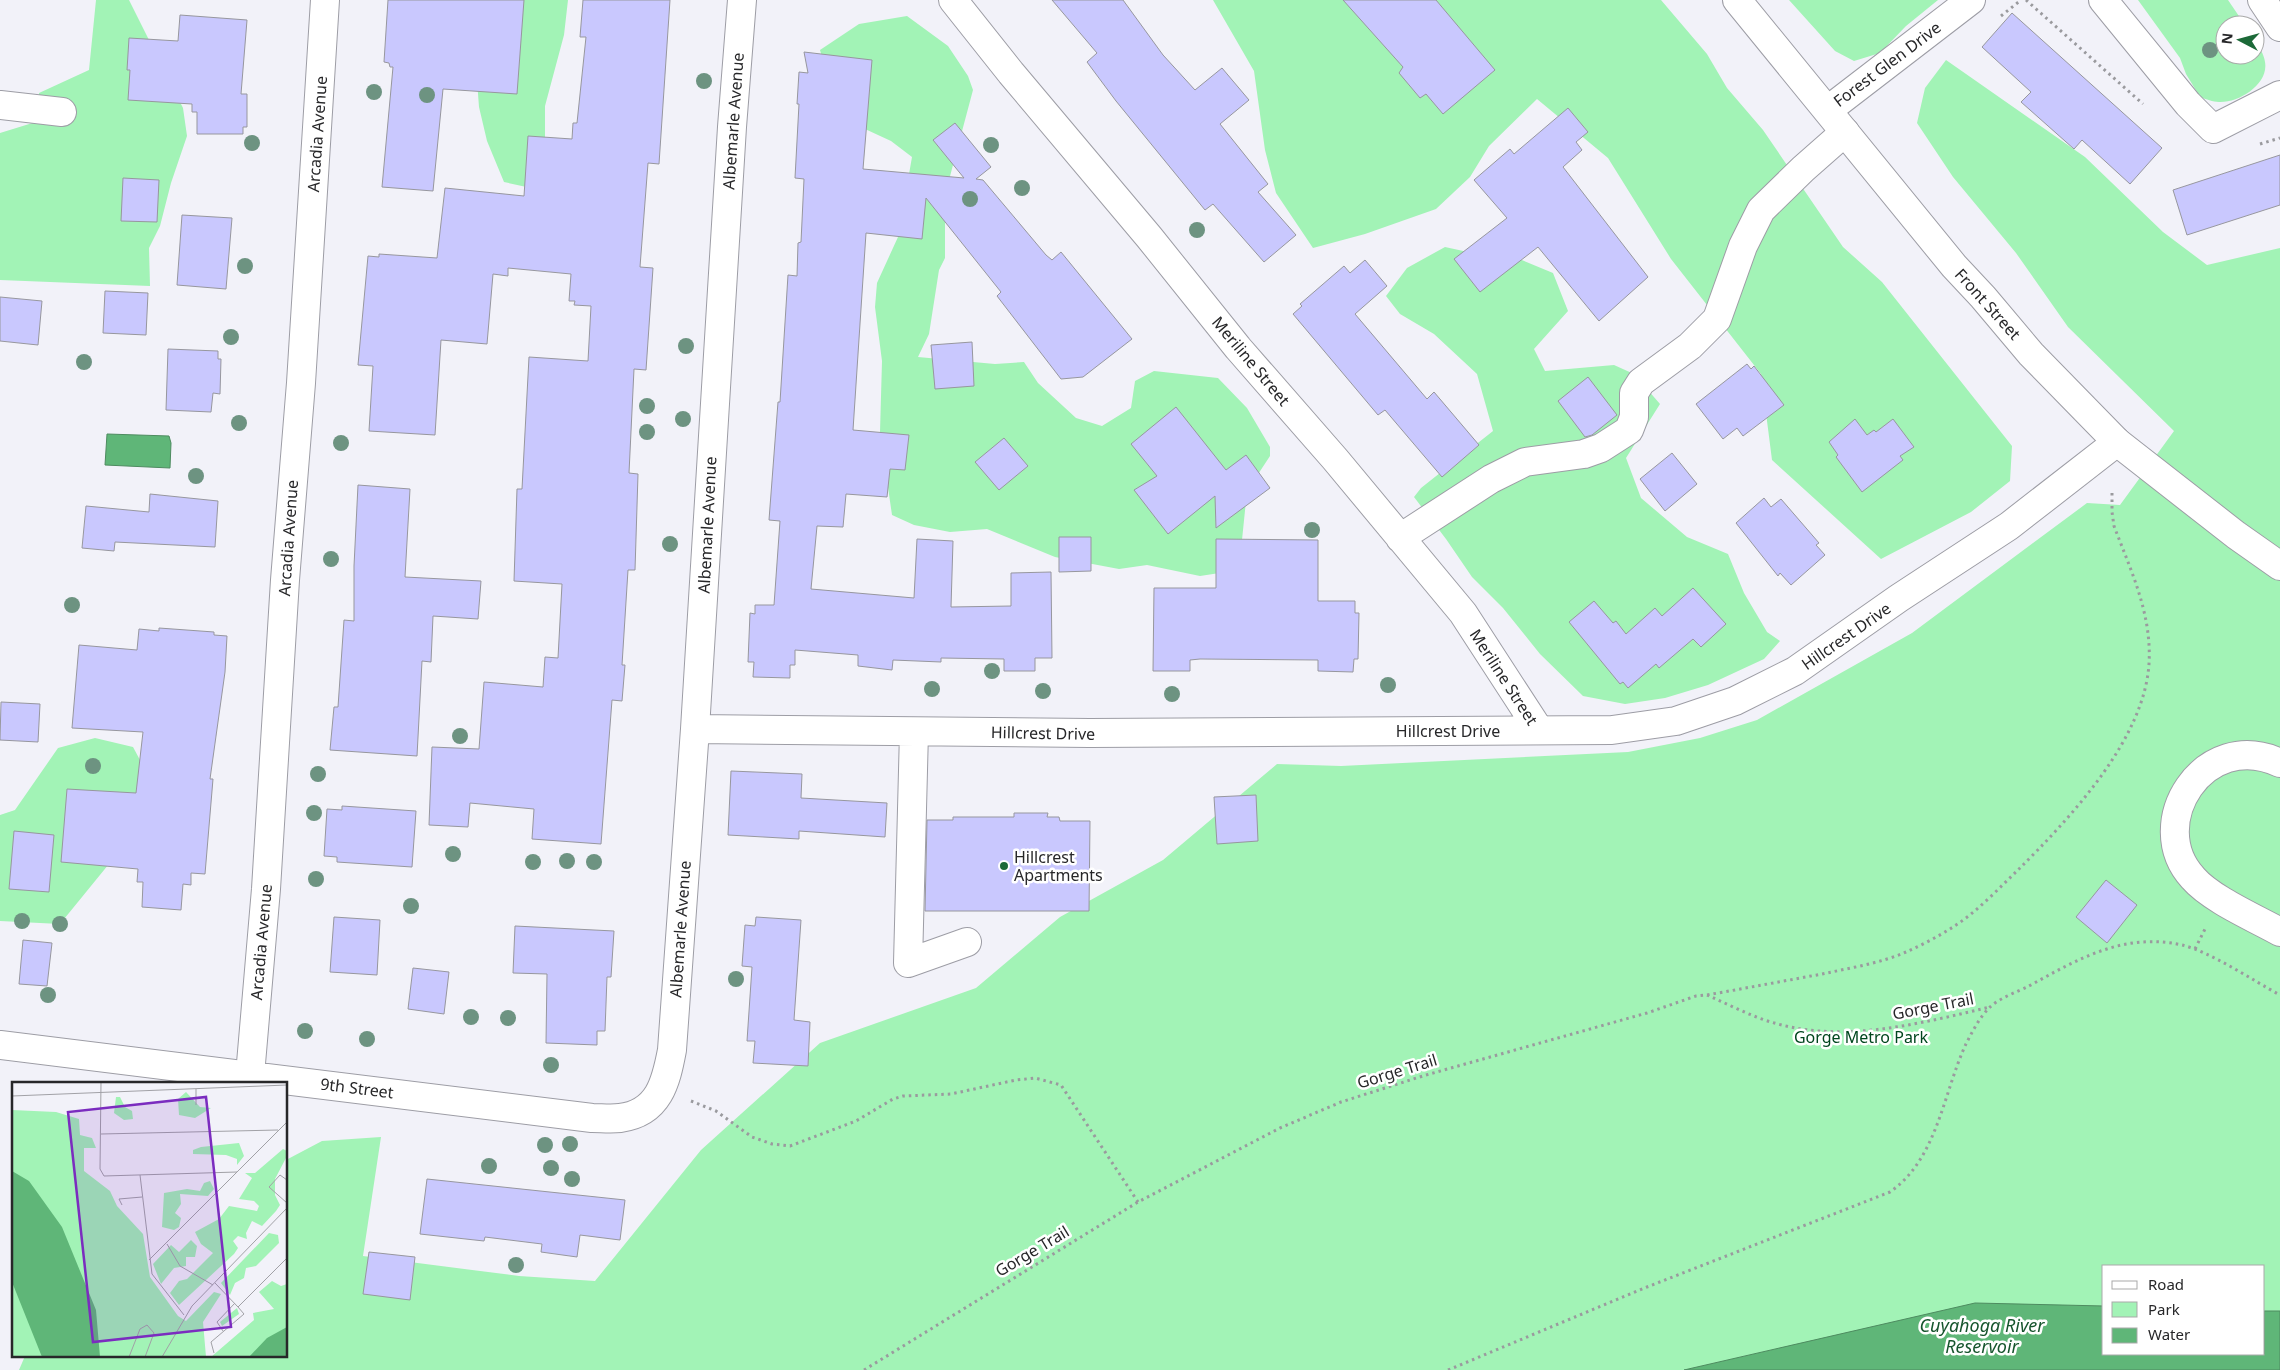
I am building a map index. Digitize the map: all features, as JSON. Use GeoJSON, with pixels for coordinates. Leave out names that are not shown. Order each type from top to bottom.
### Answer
{"type":"FeatureCollection","features":[{"type":"Feature","properties":{"kind":"street","name":"Arcadia Avenue"},"geometry":{"type":"LineString","coordinates":[[250,1075],[265,898],[284,589],[326,0]]}},
{"type":"Feature","properties":{"kind":"street","name":"Albemarle Avenue"},"geometry":{"type":"LineString","coordinates":[[672,1050],[742,0]]}},
{"type":"Feature","properties":{"kind":"street","name":"Meriline Street"},"geometry":{"type":"LineString","coordinates":[[953,0],[1238,348],[1463,613],[1539,730]]}},
{"type":"Feature","properties":{"kind":"street","name":"Front Street"},"geometry":{"type":"LineString","coordinates":[[1737,0],[1954,266],[2031,354],[2116,442],[2236,535],[2280,566]]}},
{"type":"Feature","properties":{"kind":"street","name":"Forest Glen Drive"},"geometry":{"type":"LineString","coordinates":[[1828,110],[1971,0]]}},
{"type":"Feature","properties":{"kind":"street"},"geometry":{"type":"LineString","coordinates":[[2103,0],[2188,104],[2213,129],[2280,95]]}},
{"type":"Feature","properties":{"kind":"street"},"geometry":{"type":"LineString","coordinates":[[2262,0],[2280,27]]}},
{"type":"Feature","properties":{"kind":"street"},"geometry":{"type":"LineString","coordinates":[[0,105],[62,112]]}},
{"type":"Feature","properties":{"kind":"street"},"geometry":{"type":"LineString","coordinates":[[1400,538],[1491,479],[1525,462],[1584,454],[1601,448],[1629,430],[1634,417],[1634,393],[1641,382],[1690,346],[1717,319],[1742,246],[1762,210],[1803,169],[1845,132]]}},
{"type":"Feature","properties":{"kind":"street","name":"Hillcrest Drive"},"geometry":{"type":"LineString","coordinates":[[694,729],[1099,734],[1612,730],[1676,721],[1744,697],[1796,671],[1899,598],[2009,526],[2116,442]]}},
{"type":"Feature","properties":{"kind":"street"},"geometry":{"type":"LineString","coordinates":[[914,732],[908,963],[967,942]]}},
{"type":"Feature","properties":{"kind":"street"},"geometry":{"type":"LineString","coordinates":[[2280,763],[2258,755],[2236,755],[2218,761],[2202,772],[2186,792],[2177,814],[2176,840],[2182,862],[2192,878],[2205,889],[2280,932]]}},
{"type":"Feature","properties":{"kind":"street","name":"9th Street"},"geometry":{"type":"LineString","coordinates":[[0,1045],[592,1118],[620,1118],[643,1110],[662,1091],[667,1077],[672,1050]]}},
{"type":"Feature","properties":{"kind":"path"},"geometry":{"type":"LineString","coordinates":[[1707,995],[1853,968],[1905,952],[1953,927],[2001,887],[2052,836],[2096,784],[2130,730],[2140,704],[2149,666],[2149,638],[2144,606],[2114,526],[2111,498],[2116,442]]}},
{"type":"Feature","properties":{"kind":"path"},"geometry":{"type":"LineString","coordinates":[[1448,1370],[1647,1287],[1890,1192],[1905,1182],[1917,1167],[1937,1126],[1965,1046],[1976,1026],[1990,1007],[2091,955],[2116,945],[2159,941],[2195,949],[2280,995]]}},
{"type":"Feature","properties":{"kind":"path","name":"Gorge Trail"},"geometry":{"type":"LineString","coordinates":[[864,1370],[1138,1202],[1280,1128],[1341,1102],[1426,1075],[1647,1012],[1696,996],[1707,995],[1777,1024],[1833,1032],[1916,1024],[1990,1007]]}},
{"type":"Feature","properties":{"kind":"path"},"geometry":{"type":"LineString","coordinates":[[662,1091],[716,1111],[752,1137],[772,1144],[790,1146],[856,1122],[893,1099],[903,1096],[951,1094],[1016,1080],[1050,1080],[1062,1085],[1138,1202]]}},
{"type":"Feature","properties":{"kind":"green space"},"geometry":{"type":"Polygon","coordinates":[[[96,0],[129,0],[183,108],[187,136],[171,183],[160,226],[149,248],[150,286],[0,280],[0,133],[39,121],[39,93],[89,70],[96,0]]]}},
{"type":"Feature","properties":{"kind":"green space"},"geometry":{"type":"Polygon","coordinates":[[[471,0],[568,0],[564,35],[545,106],[545,191],[504,182],[487,141],[479,107],[471,0]]]}},
{"type":"Feature","properties":{"kind":"green space"},"geometry":{"type":"Polygon","coordinates":[[[1213,0],[1661,0],[1707,54],[1727,88],[1763,130],[1843,247],[1882,282],[2012,446],[2010,481],[1971,512],[1881,559],[1772,460],[1761,374],[1671,259],[1608,158],[1537,99],[1489,146],[1470,177],[1436,209],[1365,234],[1313,248],[1276,193],[1265,150],[1254,71],[1213,0]]]}},
{"type":"Feature","properties":{"kind":"green space"},"geometry":{"type":"Polygon","coordinates":[[[1789,0],[1938,0],[1906,26],[1880,53],[1854,61],[1835,51],[1789,0]]]}},
{"type":"Feature","properties":{"kind":"green space"},"geometry":{"type":"Polygon","coordinates":[[[2138,0],[2228,0],[2238,15],[2215,15],[2215,65],[2265,65],[2265,70],[2262,78],[2251,91],[2235,99],[2217,102],[2200,97],[2186,74],[2180,58],[2138,0]]]}},
{"type":"Feature","properties":{"kind":"green space"},"geometry":{"type":"Polygon","coordinates":[[[907,16],[948,46],[968,76],[973,90],[945,195],[945,258],[939,270],[929,334],[918,357],[995,364],[1024,362],[1038,383],[1076,418],[1102,426],[1131,408],[1135,381],[1154,371],[1218,378],[1247,408],[1270,447],[1270,456],[1247,491],[1242,540],[1226,572],[1200,576],[1147,565],[1119,569],[1055,557],[987,529],[950,532],[914,525],[892,515],[880,432],[882,361],[875,307],[877,283],[898,237],[912,157],[891,141],[839,117],[820,50],[859,24],[907,16]]]}},
{"type":"Feature","properties":{"kind":"green space","name":"Gorge Metro Park"},"geometry":{"type":"Polygon","coordinates":[[[1946,60],[2085,157],[2163,232],[2207,265],[2280,248],[2280,1370],[19,1370],[24,1358],[288,1358],[288,1159],[322,1141],[381,1137],[363,1256],[519,1276],[595,1281],[701,1150],[820,1043],[976,988],[1060,917],[1163,860],[1277,764],[1341,766],[1628,752],[1700,738],[1757,720],[1912,633],[2087,503],[2120,505],[2174,431],[2068,327],[2016,253],[1953,177],[1917,123],[1925,88],[1946,60]]]}},
{"type":"Feature","properties":{"kind":"green space"},"geometry":{"type":"Polygon","coordinates":[[[1445,247],[1477,254],[1512,256],[1553,273],[1568,311],[1534,349],[1545,371],[1614,365],[1634,374],[1660,404],[1626,458],[1641,498],[1687,537],[1728,554],[1744,593],[1767,632],[1780,641],[1764,659],[1708,685],[1665,698],[1625,704],[1583,696],[1540,654],[1503,608],[1472,577],[1414,497],[1421,488],[1493,431],[1477,374],[1434,334],[1400,314],[1386,296],[1407,268],[1445,247]]]}},
{"type":"Feature","properties":{"kind":"green space"},"geometry":{"type":"Polygon","coordinates":[[[95,738],[133,747],[140,760],[135,832],[60,924],[0,921],[0,815],[15,810],[58,748],[95,738]]]}},
{"type":"Feature","properties":{"kind":"water"},"geometry":{"type":"Polygon","coordinates":[[[107,434],[169,436],[171,443],[170,468],[105,465],[107,434]]]}},
{"type":"Feature","properties":{"kind":"water","name":"Cuyahoga River Reservoir"},"geometry":{"type":"Polygon","coordinates":[[[1975,1303],[2102,1306],[2102,1355],[2265,1355],[2265,1311],[2280,1311],[2280,1370],[1684,1370],[1975,1303]]]}},
{"type":"Feature","properties":{"kind":"building"},"geometry":{"type":"Polygon","coordinates":[[[388,0],[524,0],[517,94],[443,89],[433,191],[382,187],[393,67],[390,67],[389,63],[384,62],[388,0]]]}},
{"type":"Feature","properties":{"kind":"building"},"geometry":{"type":"Polygon","coordinates":[[[583,0],[670,0],[659,164],[648,163],[640,267],[653,268],[646,370],[634,369],[629,473],[638,474],[635,570],[628,570],[622,665],[625,665],[622,701],[612,700],[601,844],[532,839],[534,809],[470,803],[468,827],[429,825],[432,747],[479,749],[484,682],[543,687],[545,657],[558,658],[562,584],[514,581],[517,489],[522,489],[529,357],[588,361],[591,306],[574,305],[575,301],[569,301],[571,274],[508,268],[508,276],[493,274],[487,344],[441,340],[435,435],[369,431],[373,366],[358,365],[368,256],[379,257],[379,254],[437,258],[445,188],[524,196],[528,136],[572,139],[573,123],[577,123],[586,37],[580,37],[583,0]]]}},
{"type":"Feature","properties":{"kind":"building"},"geometry":{"type":"Polygon","coordinates":[[[1052,0],[1123,0],[1163,55],[1195,90],[1222,68],[1249,100],[1220,124],[1268,184],[1258,192],[1296,235],[1264,262],[1213,204],[1205,210],[1116,101],[1087,62],[1097,53],[1052,0]]]}},
{"type":"Feature","properties":{"kind":"building"},"geometry":{"type":"Polygon","coordinates":[[[1343,0],[1436,0],[1495,70],[1443,114],[1426,94],[1420,98],[1399,73],[1403,67],[1343,0]]]}},
{"type":"Feature","properties":{"kind":"building"},"geometry":{"type":"Polygon","coordinates":[[[2012,13],[2162,148],[2130,184],[2082,140],[2074,149],[2021,102],[2031,92],[1982,47],[2012,13]]]}},
{"type":"Feature","properties":{"kind":"building"},"geometry":{"type":"Polygon","coordinates":[[[180,15],[247,20],[241,94],[247,94],[247,127],[243,127],[243,134],[197,134],[197,112],[192,112],[192,104],[128,100],[130,70],[127,70],[129,38],[178,41],[180,15]]]}},
{"type":"Feature","properties":{"kind":"building"},"geometry":{"type":"Polygon","coordinates":[[[804,52],[872,60],[863,169],[964,178],[933,140],[955,123],[991,167],[976,179],[983,180],[1046,255],[1052,260],[1061,252],[1132,339],[1083,377],[1061,379],[997,296],[1001,292],[926,198],[922,239],[866,233],[853,430],[909,435],[905,470],[890,469],[887,497],[846,494],[843,527],[817,526],[811,589],[914,598],[917,539],[953,541],[951,607],[1011,606],[1011,573],[1051,572],[1052,658],[1035,658],[1035,671],[1004,671],[1004,659],[941,658],[941,662],[893,660],[892,670],[858,666],[858,655],[795,650],[795,665],[790,665],[790,678],[753,677],[754,662],[748,662],[750,613],[755,614],[755,605],[774,605],[780,521],[769,520],[778,402],[780,402],[788,275],[797,276],[798,243],[801,242],[804,179],[795,178],[799,72],[808,73],[804,52]]]}},
{"type":"Feature","properties":{"kind":"building"},"geometry":{"type":"Polygon","coordinates":[[[1568,108],[1588,132],[1576,142],[1582,150],[1563,167],[1648,277],[1599,321],[1538,247],[1480,292],[1454,259],[1507,218],[1474,180],[1510,149],[1514,154],[1568,108]]]}},
{"type":"Feature","properties":{"kind":"building"},"geometry":{"type":"Polygon","coordinates":[[[2280,155],[2280,205],[2187,235],[2173,190],[2280,155]]]}},
{"type":"Feature","properties":{"kind":"building"},"geometry":{"type":"Polygon","coordinates":[[[123,178],[159,180],[157,222],[121,221],[123,178]]]}},
{"type":"Feature","properties":{"kind":"building"},"geometry":{"type":"Polygon","coordinates":[[[182,215],[232,218],[226,289],[177,285],[182,215]]]}},
{"type":"Feature","properties":{"kind":"building"},"geometry":{"type":"Polygon","coordinates":[[[1365,260],[1387,286],[1355,314],[1427,399],[1434,392],[1479,445],[1442,477],[1385,410],[1378,415],[1293,314],[1302,306],[1300,304],[1344,266],[1350,273],[1365,260]]]}},
{"type":"Feature","properties":{"kind":"building"},"geometry":{"type":"Polygon","coordinates":[[[105,291],[148,293],[146,335],[103,333],[105,291]]]}},
{"type":"Feature","properties":{"kind":"building"},"geometry":{"type":"Polygon","coordinates":[[[0,297],[42,301],[38,345],[0,341],[0,297]]]}},
{"type":"Feature","properties":{"kind":"building"},"geometry":{"type":"Polygon","coordinates":[[[972,342],[974,386],[935,389],[931,345],[972,342]]]}},
{"type":"Feature","properties":{"kind":"building"},"geometry":{"type":"Polygon","coordinates":[[[168,349],[218,351],[218,359],[221,359],[220,394],[213,393],[211,412],[166,410],[168,349]]]}},
{"type":"Feature","properties":{"kind":"building"},"geometry":{"type":"Polygon","coordinates":[[[1747,364],[1751,369],[1754,366],[1784,405],[1743,436],[1737,428],[1723,439],[1696,404],[1747,364]]]}},
{"type":"Feature","properties":{"kind":"building"},"geometry":{"type":"Polygon","coordinates":[[[1588,377],[1617,415],[1592,435],[1585,437],[1558,401],[1588,377]]]}},
{"type":"Feature","properties":{"kind":"building"},"geometry":{"type":"Polygon","coordinates":[[[1176,407],[1226,470],[1246,455],[1270,488],[1216,528],[1215,496],[1168,534],[1134,490],[1157,476],[1131,444],[1176,407]]]}},
{"type":"Feature","properties":{"kind":"building"},"geometry":{"type":"Polygon","coordinates":[[[1855,419],[1867,435],[1874,430],[1876,432],[1893,419],[1914,447],[1900,456],[1903,460],[1862,492],[1836,457],[1838,455],[1829,442],[1855,419]]]}},
{"type":"Feature","properties":{"kind":"building"},"geometry":{"type":"Polygon","coordinates":[[[1004,438],[1028,466],[999,490],[975,462],[1004,438]]]}},
{"type":"Feature","properties":{"kind":"building"},"geometry":{"type":"Polygon","coordinates":[[[1672,453],[1697,484],[1665,511],[1640,479],[1672,453]]]}},
{"type":"Feature","properties":{"kind":"building"},"geometry":{"type":"Polygon","coordinates":[[[358,485],[410,489],[405,577],[481,581],[478,619],[433,616],[431,662],[422,661],[417,756],[330,750],[334,707],[338,707],[344,620],[354,621],[354,566],[358,485]]]}},
{"type":"Feature","properties":{"kind":"building"},"geometry":{"type":"Polygon","coordinates":[[[150,494],[218,501],[215,547],[115,542],[114,551],[82,548],[86,506],[149,512],[150,494]]]}},
{"type":"Feature","properties":{"kind":"building"},"geometry":{"type":"Polygon","coordinates":[[[1764,498],[1771,507],[1781,499],[1819,543],[1816,545],[1825,555],[1791,585],[1780,573],[1778,576],[1736,523],[1764,498]]]}},
{"type":"Feature","properties":{"kind":"building"},"geometry":{"type":"Polygon","coordinates":[[[1059,537],[1091,537],[1091,571],[1059,572],[1059,537]]]}},
{"type":"Feature","properties":{"kind":"building"},"geometry":{"type":"Polygon","coordinates":[[[1216,539],[1318,540],[1318,601],[1355,601],[1355,613],[1359,613],[1358,659],[1354,659],[1353,672],[1318,671],[1318,660],[1200,659],[1190,660],[1190,671],[1153,671],[1154,588],[1216,588],[1216,539]]]}},
{"type":"Feature","properties":{"kind":"building"},"geometry":{"type":"Polygon","coordinates":[[[1693,588],[1726,624],[1701,647],[1693,639],[1659,668],[1656,664],[1628,688],[1623,682],[1620,684],[1569,622],[1594,601],[1613,623],[1616,621],[1626,634],[1655,608],[1662,616],[1693,588]]]}},
{"type":"Feature","properties":{"kind":"building"},"geometry":{"type":"Polygon","coordinates":[[[159,628],[214,632],[214,635],[227,636],[225,672],[210,779],[213,779],[205,874],[191,873],[191,885],[183,884],[181,910],[142,907],[143,882],[137,882],[138,869],[61,862],[67,789],[136,793],[143,732],[72,728],[79,645],[137,650],[139,629],[159,631],[159,628]]]}},
{"type":"Feature","properties":{"kind":"building"},"geometry":{"type":"Polygon","coordinates":[[[1,702],[40,704],[38,742],[0,740],[1,702]]]}},
{"type":"Feature","properties":{"kind":"building"},"geometry":{"type":"Polygon","coordinates":[[[731,771],[802,774],[801,798],[887,803],[885,837],[799,831],[799,839],[728,835],[731,771]]]}},
{"type":"Feature","properties":{"kind":"building"},"geometry":{"type":"Polygon","coordinates":[[[1256,795],[1258,841],[1217,844],[1214,797],[1256,795]]]}},
{"type":"Feature","properties":{"kind":"building"},"geometry":{"type":"Polygon","coordinates":[[[342,806],[416,811],[412,867],[337,862],[337,857],[324,856],[327,809],[342,810],[342,806]]]}},
{"type":"Feature","properties":{"kind":"building","name":"Hillcrest Apartments"},"geometry":{"type":"Polygon","coordinates":[[[1014,813],[1048,813],[1047,817],[1059,817],[1060,821],[1090,821],[1089,911],[925,911],[927,820],[953,820],[953,817],[1014,817],[1014,813]]]}},
{"type":"Feature","properties":{"kind":"building"},"geometry":{"type":"Polygon","coordinates":[[[14,831],[54,835],[49,892],[9,889],[14,831]]]}},
{"type":"Feature","properties":{"kind":"building"},"geometry":{"type":"Polygon","coordinates":[[[2106,880],[2137,905],[2107,943],[2076,917],[2106,880]]]}},
{"type":"Feature","properties":{"kind":"building"},"geometry":{"type":"Polygon","coordinates":[[[334,917],[380,920],[377,975],[330,972],[334,917]]]}},
{"type":"Feature","properties":{"kind":"building"},"geometry":{"type":"Polygon","coordinates":[[[756,917],[801,920],[794,1020],[810,1022],[808,1066],[753,1063],[755,1041],[747,1041],[752,967],[742,966],[745,925],[755,926],[756,917]]]}},
{"type":"Feature","properties":{"kind":"building"},"geometry":{"type":"Polygon","coordinates":[[[515,926],[614,931],[611,977],[607,977],[605,1031],[597,1031],[597,1045],[546,1043],[547,974],[513,973],[515,926]]]}},
{"type":"Feature","properties":{"kind":"building"},"geometry":{"type":"Polygon","coordinates":[[[23,940],[52,943],[47,986],[19,984],[23,940]]]}},
{"type":"Feature","properties":{"kind":"building"},"geometry":{"type":"Polygon","coordinates":[[[413,968],[449,972],[444,1014],[408,1009],[413,968]]]}},
{"type":"Feature","properties":{"kind":"building"},"geometry":{"type":"Polygon","coordinates":[[[427,1179],[625,1200],[620,1240],[580,1235],[577,1257],[541,1252],[542,1244],[485,1237],[484,1241],[420,1234],[427,1179]]]}},
{"type":"Feature","properties":{"kind":"building"},"geometry":{"type":"Polygon","coordinates":[[[369,1252],[415,1257],[410,1300],[363,1294],[369,1252]]]}},
{"type":"Feature","properties":{"kind":"place","name":"Hillcrest Apartments"},"geometry":{"type":"Point","coordinates":[1004,866]}}]}
